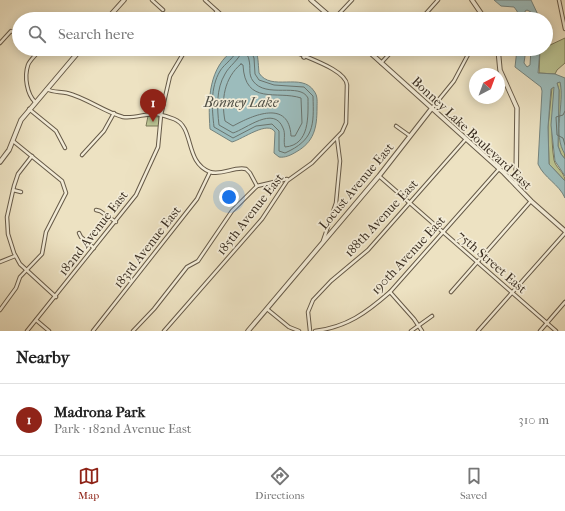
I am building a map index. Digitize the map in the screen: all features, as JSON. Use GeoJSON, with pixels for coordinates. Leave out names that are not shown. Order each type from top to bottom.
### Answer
{"type":"FeatureCollection","features":[{"type":"Feature","properties":{"kind":"street"},"geometry":{"type":"LineString","coordinates":[[113,12],[124,0]]}},
{"type":"Feature","properties":{"kind":"street"},"geometry":{"type":"LineString","coordinates":[[152,0],[163,10]]}},
{"type":"Feature","properties":{"kind":"street"},"geometry":{"type":"LineString","coordinates":[[205,0],[217,11]]}},
{"type":"Feature","properties":{"kind":"street"},"geometry":{"type":"LineString","coordinates":[[311,0],[325,12]]}},
{"type":"Feature","properties":{"kind":"street"},"geometry":{"type":"LineString","coordinates":[[340,12],[352,0]]}},
{"type":"Feature","properties":{"kind":"street"},"geometry":{"type":"LineString","coordinates":[[427,12],[438,0]]}},
{"type":"Feature","properties":{"kind":"street"},"geometry":{"type":"LineString","coordinates":[[472,0],[480,12]]}},
{"type":"Feature","properties":{"kind":"street"},"geometry":{"type":"LineString","coordinates":[[560,0],[565,29]]}},
{"type":"Feature","properties":{"kind":"street"},"geometry":{"type":"LineString","coordinates":[[0,43],[12,32]]}},
{"type":"Feature","properties":{"kind":"street"},"geometry":{"type":"LineString","coordinates":[[35,56],[28,69],[28,93],[35,102]]}},
{"type":"Feature","properties":{"kind":"street"},"geometry":{"type":"LineString","coordinates":[[0,162],[9,150],[18,124],[29,109],[75,56]]}},
{"type":"Feature","properties":{"kind":"street","name":"182nd Avenue East"},"geometry":{"type":"LineString","coordinates":[[27,331],[56,297],[136,195],[158,147],[161,115],[170,76],[182,56]]}},
{"type":"Feature","properties":{"kind":"street","name":"Bonney Lake Boulevard East"},"geometry":{"type":"LineString","coordinates":[[374,56],[499,169],[565,232]]}},
{"type":"Feature","properties":{"kind":"street"},"geometry":{"type":"LineString","coordinates":[[381,63],[388,56]]}},
{"type":"Feature","properties":{"kind":"street","name":"Locust Avenue East"},"geometry":{"type":"LineString","coordinates":[[248,331],[322,241],[379,176],[454,81],[467,56]]}},
{"type":"Feature","properties":{"kind":"street"},"geometry":{"type":"LineString","coordinates":[[499,56],[500,70],[514,98],[517,108],[516,185]]}},
{"type":"Feature","properties":{"kind":"street","name":"185th Avenue East"},"geometry":{"type":"LineString","coordinates":[[164,331],[262,219],[289,179],[312,162],[337,138],[346,125],[347,87],[345,78],[336,71],[304,57]]}},
{"type":"Feature","properties":{"kind":"street"},"geometry":{"type":"LineString","coordinates":[[47,89],[52,92],[65,92],[75,95],[125,117],[161,115],[182,124],[195,160],[210,172],[219,173],[244,168],[250,173],[257,186]]}},
{"type":"Feature","properties":{"kind":"street"},"geometry":{"type":"LineString","coordinates":[[29,109],[56,131],[65,148]]}},
{"type":"Feature","properties":{"kind":"street"},"geometry":{"type":"LineString","coordinates":[[82,155],[104,131],[114,113]]}},
{"type":"Feature","properties":{"kind":"street"},"geometry":{"type":"LineString","coordinates":[[396,126],[410,136]]}},
{"type":"Feature","properties":{"kind":"street"},"geometry":{"type":"LineString","coordinates":[[322,241],[336,203],[340,161],[337,138]]}},
{"type":"Feature","properties":{"kind":"street","name":"188th Avenue East"},"geometry":{"type":"LineString","coordinates":[[310,331],[308,312],[313,300],[330,281],[364,255],[466,139]]}},
{"type":"Feature","properties":{"kind":"street"},"geometry":{"type":"LineString","coordinates":[[0,310],[16,288],[20,278],[42,254],[44,237],[65,195],[66,188],[62,181],[13,141]]}},
{"type":"Feature","properties":{"kind":"street"},"geometry":{"type":"LineString","coordinates":[[32,156],[18,174],[13,190],[7,224],[9,239],[15,256],[26,272],[56,297]]}},
{"type":"Feature","properties":{"kind":"street","name":"190th Avenue East"},"geometry":{"type":"LineString","coordinates":[[315,331],[333,329],[345,324],[375,305],[390,292],[499,169]]}},
{"type":"Feature","properties":{"kind":"street","name":"183rd Avenue East"},"geometry":{"type":"LineString","coordinates":[[93,331],[197,199],[210,172]]}},
{"type":"Feature","properties":{"kind":"street","name":"75th Street East"},"geometry":{"type":"LineString","coordinates":[[379,176],[556,331]]}},
{"type":"Feature","properties":{"kind":"street"},"geometry":{"type":"LineString","coordinates":[[133,331],[154,309],[187,268],[198,261],[232,211],[257,186],[289,179]]}},
{"type":"Feature","properties":{"kind":"street"},"geometry":{"type":"LineString","coordinates":[[13,190],[21,192]]}},
{"type":"Feature","properties":{"kind":"street"},"geometry":{"type":"LineString","coordinates":[[451,292],[531,201]]}},
{"type":"Feature","properties":{"kind":"street"},"geometry":{"type":"LineString","coordinates":[[96,210],[100,211],[116,222]]}},
{"type":"Feature","properties":{"kind":"street"},"geometry":{"type":"LineString","coordinates":[[478,331],[565,232]]}},
{"type":"Feature","properties":{"kind":"street"},"geometry":{"type":"LineString","coordinates":[[79,233],[81,237],[94,248]]}},
{"type":"Feature","properties":{"kind":"street"},"geometry":{"type":"LineString","coordinates":[[0,262],[15,256]]}},
{"type":"Feature","properties":{"kind":"street"},"geometry":{"type":"LineString","coordinates":[[390,292],[419,325],[422,331]]}},
{"type":"Feature","properties":{"kind":"street"},"geometry":{"type":"LineString","coordinates":[[540,331],[565,302]]}},
{"type":"Feature","properties":{"kind":"street"},"geometry":{"type":"LineString","coordinates":[[267,308],[289,327],[299,331]]}},
{"type":"Feature","properties":{"kind":"street"},"geometry":{"type":"LineString","coordinates":[[411,331],[432,316]]}},
{"type":"Feature","properties":{"kind":"street"},"geometry":{"type":"LineString","coordinates":[[36,320],[49,331]]}},
{"type":"Feature","properties":{"kind":"green space"},"geometry":{"type":"Polygon","coordinates":[[[565,38],[565,63],[557,70],[555,74],[539,73],[540,56],[553,56],[553,44],[565,38]]]}},
{"type":"Feature","properties":{"kind":"green space"},"geometry":{"type":"Polygon","coordinates":[[[560,81],[562,100],[560,136],[565,159],[558,146],[559,90],[557,83],[560,81]]]}},
{"type":"Feature","properties":{"kind":"green space"},"geometry":{"type":"Polygon","coordinates":[[[552,87],[555,88],[552,133],[554,160],[564,175],[565,181],[549,164],[548,127],[552,87]]]}},
{"type":"Feature","properties":{"kind":"green space"},"geometry":{"type":"Polygon","coordinates":[[[148,116],[159,117],[159,126],[146,126],[148,116]]]}},
{"type":"Feature","properties":{"kind":"water"},"geometry":{"type":"Polygon","coordinates":[[[494,0],[531,0],[537,12],[527,10],[525,12],[517,12],[514,7],[501,6],[494,0]]]}},
{"type":"Feature","properties":{"kind":"water","name":"Bonney Lake"},"geometry":{"type":"Polygon","coordinates":[[[226,56],[257,56],[259,73],[264,78],[271,81],[302,83],[309,86],[316,95],[317,115],[313,134],[307,144],[288,156],[279,157],[274,153],[275,132],[272,129],[261,129],[232,142],[210,129],[210,96],[219,65],[226,56]]]}},
{"type":"Feature","properties":{"kind":"water"},"geometry":{"type":"Polygon","coordinates":[[[516,56],[525,56],[524,63],[527,67],[530,65],[531,56],[539,56],[538,73],[555,74],[565,78],[565,154],[559,138],[561,90],[560,82],[557,83],[559,90],[558,146],[565,159],[565,176],[555,161],[551,125],[554,87],[551,89],[548,127],[549,164],[565,181],[565,198],[538,164],[541,87],[515,67],[516,56]]]}},
{"type":"Feature","properties":{"kind":"place","name":"Madrona Park"},"geometry":{"type":"Point","coordinates":[153,122]}}]}
